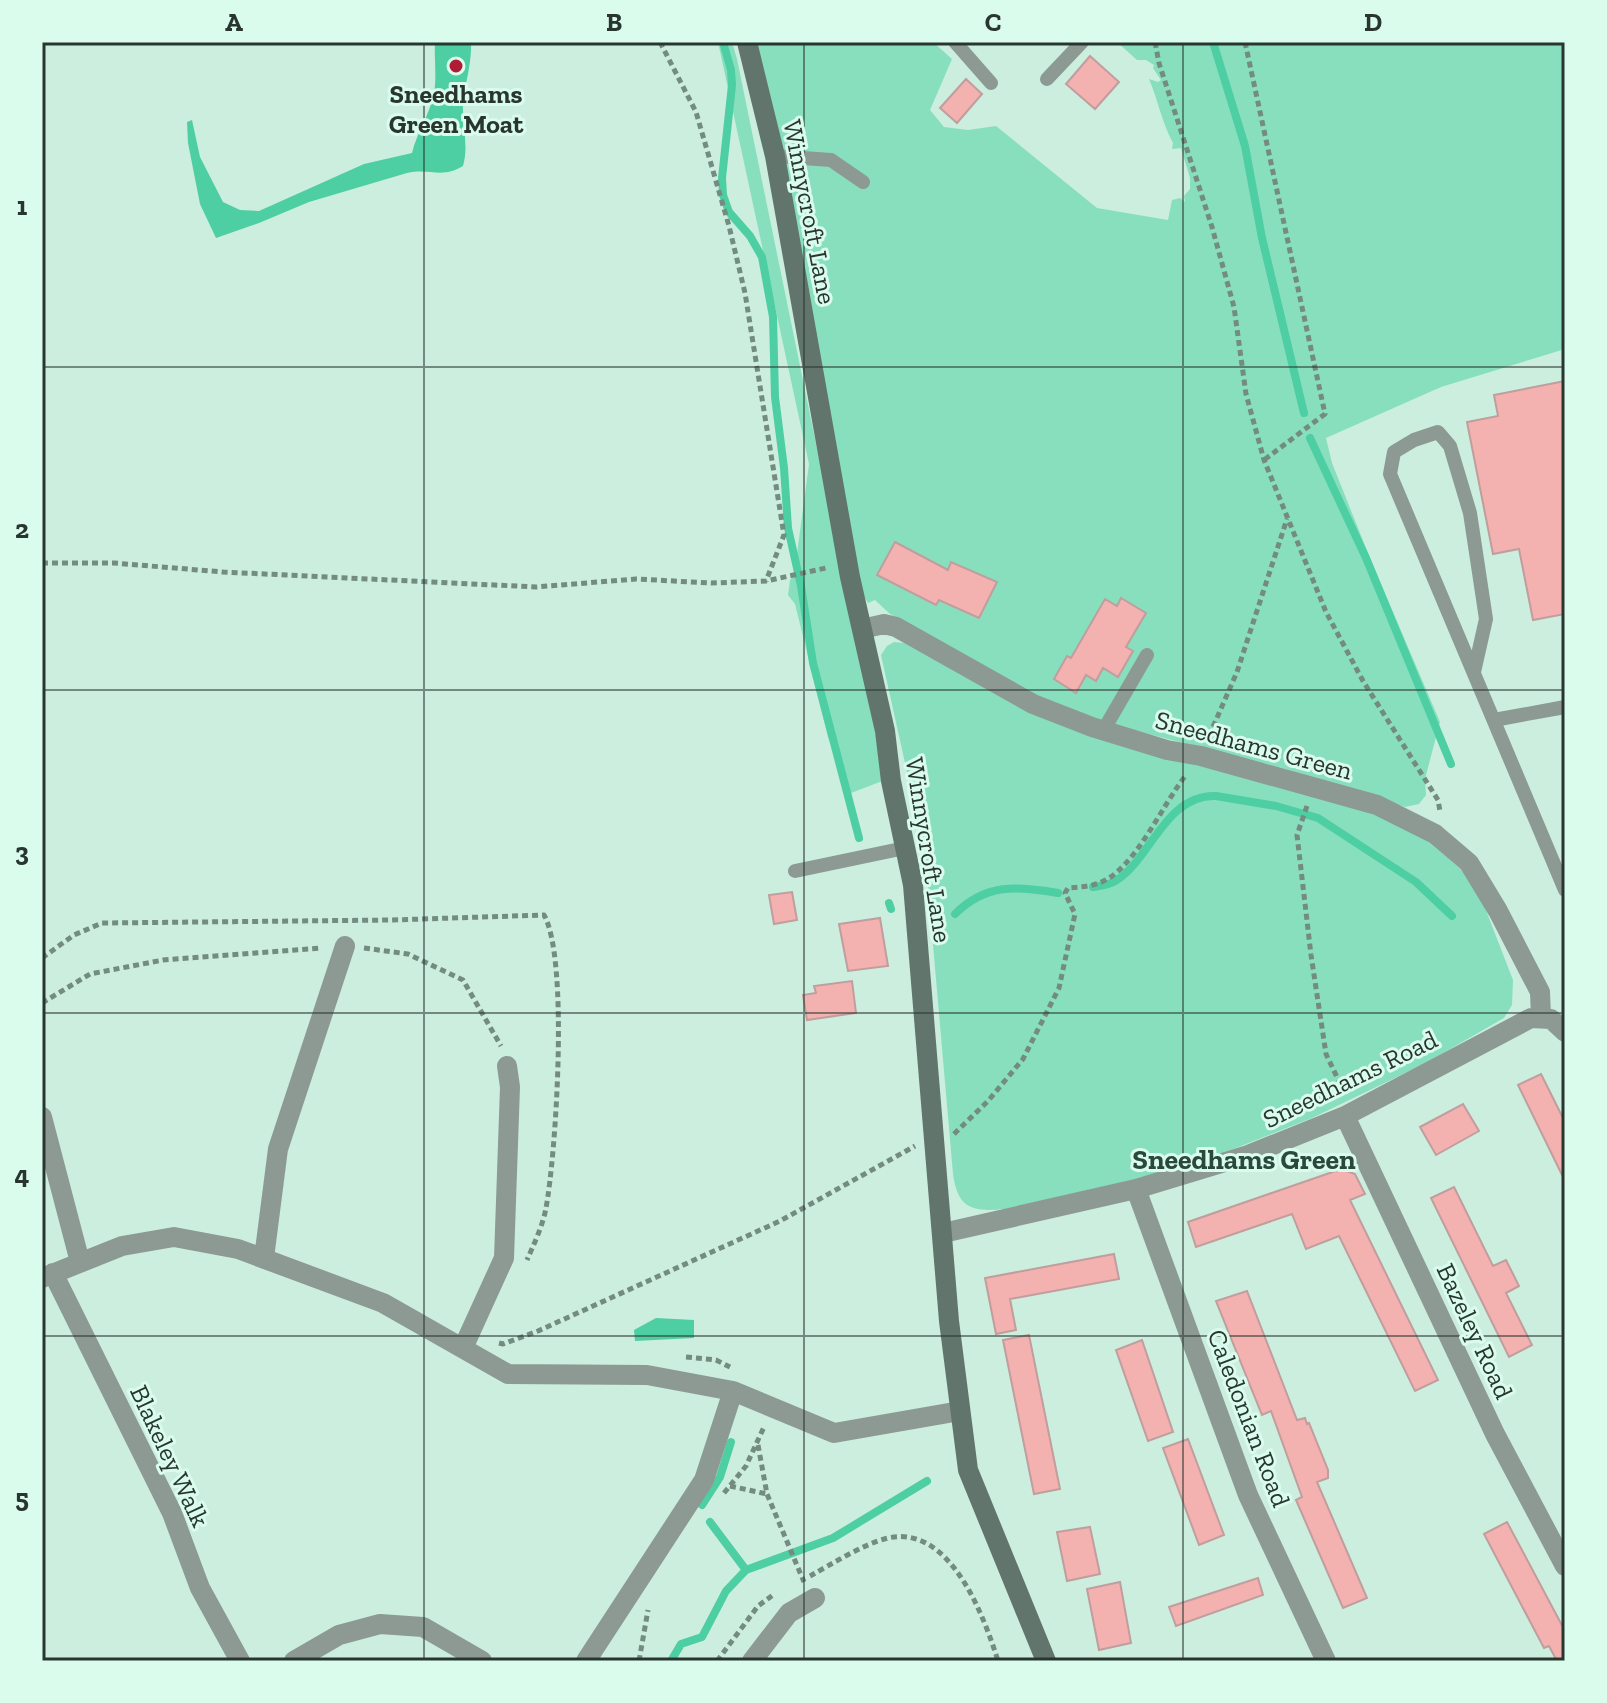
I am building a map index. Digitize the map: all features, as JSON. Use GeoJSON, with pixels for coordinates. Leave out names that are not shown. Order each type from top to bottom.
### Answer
{"type":"FeatureCollection","features":[{"type":"Feature","properties":{"kind":"street","name":"Winnycroft Lane"},"geometry":{"type":"LineString","coordinates":[[753,43],[846,556],[885,731],[891,781],[913,885],[923,1145],[943,1233],[949,1321],[968,1470],[1046,1661]]}},
{"type":"Feature","properties":{"kind":"street","name":"Sneedhams Green"},"geometry":{"type":"LineString","coordinates":[[862,629],[884,624],[896,627],[1033,704],[1103,731],[1377,805],[1435,834],[1469,863],[1498,911],[1540,992],[1541,1017]]}},
{"type":"Feature","properties":{"kind":"street"},"geometry":{"type":"LineString","coordinates":[[264,1258],[278,1149],[345,946]]}},
{"type":"Feature","properties":{"kind":"street","name":"Sneedhams Road"},"geometry":{"type":"LineString","coordinates":[[943,1233],[1136,1189],[1248,1155],[1345,1116],[1519,1023],[1541,1017]]}},
{"type":"Feature","properties":{"kind":"street"},"geometry":{"type":"LineString","coordinates":[[1541,1017],[1555,1021],[1565,1032]]}},
{"type":"Feature","properties":{"kind":"street"},"geometry":{"type":"LineString","coordinates":[[463,1348],[504,1258],[510,1087],[507,1066]]}},
{"type":"Feature","properties":{"kind":"street","name":"Bazeley Road"},"geometry":{"type":"LineString","coordinates":[[1345,1116],[1495,1434],[1565,1566]]}},
{"type":"Feature","properties":{"kind":"street"},"geometry":{"type":"LineString","coordinates":[[42,1117],[80,1262]]}},
{"type":"Feature","properties":{"kind":"street","name":"Caledonian Road"},"geometry":{"type":"LineString","coordinates":[[1136,1189],[1248,1495],[1326,1661]]}},
{"type":"Feature","properties":{"kind":"street"},"geometry":{"type":"LineString","coordinates":[[48,1276],[122,1246],[174,1237],[238,1249],[383,1303],[508,1374],[647,1375],[733,1391],[834,1433],[960,1411]]}},
{"type":"Feature","properties":{"kind":"street","name":"Blakeley Walk"},"geometry":{"type":"LineString","coordinates":[[48,1276],[172,1513],[200,1588],[240,1661]]}},
{"type":"Feature","properties":{"kind":"street"},"geometry":{"type":"LineString","coordinates":[[586,1661],[704,1480],[733,1391]]}},
{"type":"Feature","properties":{"kind":"street"},"geometry":{"type":"LineString","coordinates":[[760,1658],[789,1613],[815,1598]]}},
{"type":"Feature","properties":{"kind":"street"},"geometry":{"type":"LineString","coordinates":[[294,1661],[339,1635],[380,1624],[423,1627],[482,1661]]}},
{"type":"Feature","properties":{"kind":"lane"},"geometry":{"type":"LineString","coordinates":[[955,42],[991,83]]}},
{"type":"Feature","properties":{"kind":"lane"},"geometry":{"type":"LineString","coordinates":[[1047,79],[1082,42]]}},
{"type":"Feature","properties":{"kind":"lane"},"geometry":{"type":"LineString","coordinates":[[775,156],[831,160],[863,182]]}},
{"type":"Feature","properties":{"kind":"lane"},"geometry":{"type":"LineString","coordinates":[[1474,672],[1486,619],[1470,513],[1450,446],[1438,432],[1414,440],[1394,452],[1390,474],[1565,890]]}},
{"type":"Feature","properties":{"kind":"lane"},"geometry":{"type":"LineString","coordinates":[[1103,731],[1147,655]]}},
{"type":"Feature","properties":{"kind":"lane"},"geometry":{"type":"LineString","coordinates":[[1494,720],[1565,707]]}},
{"type":"Feature","properties":{"kind":"lane"},"geometry":{"type":"LineString","coordinates":[[795,871],[905,848]]}},
{"type":"Feature","properties":{"kind":"path"},"geometry":{"type":"LineString","coordinates":[[660,42],[696,112],[745,293],[784,535],[766,581]]}},
{"type":"Feature","properties":{"kind":"path"},"geometry":{"type":"LineString","coordinates":[[1155,42],[1234,307],[1246,394],[1264,460],[1326,612],[1363,681],[1438,800],[1440,817],[1435,834]]}},
{"type":"Feature","properties":{"kind":"path"},"geometry":{"type":"LineString","coordinates":[[1245,42],[1325,414],[1264,460]]}},
{"type":"Feature","properties":{"kind":"path"},"geometry":{"type":"LineString","coordinates":[[503,1344],[590,1309],[759,1231],[923,1145],[950,1138],[988,1101],[1023,1059],[1059,988],[1075,914],[1065,893],[1068,888],[1097,884],[1118,871],[1140,846],[1154,820],[1201,756],[1237,672],[1287,519]]}},
{"type":"Feature","properties":{"kind":"path"},"geometry":{"type":"LineString","coordinates":[[42,563],[114,563],[223,572],[536,587],[636,579],[711,583],[766,581],[798,575]]}},
{"type":"Feature","properties":{"kind":"path"},"geometry":{"type":"LineString","coordinates":[[1310,785],[1297,843],[1326,1054],[1349,1102],[1345,1116]]}},
{"type":"Feature","properties":{"kind":"path"},"geometry":{"type":"LineString","coordinates":[[42,958],[74,935],[102,923],[544,915],[553,942],[558,1028],[553,1161],[545,1211],[525,1264]]}},
{"type":"Feature","properties":{"kind":"path"},"geometry":{"type":"LineString","coordinates":[[42,1003],[90,974],[163,960],[345,946],[408,954],[463,980],[505,1054],[507,1066]]}},
{"type":"Feature","properties":{"kind":"path"},"geometry":{"type":"LineString","coordinates":[[758,1444],[767,1494],[802,1579],[889,1538],[916,1539],[945,1557],[970,1589],[998,1661]]}},
{"type":"Feature","properties":{"kind":"path"},"geometry":{"type":"LineString","coordinates":[[730,1486],[767,1494]]}},
{"type":"Feature","properties":{"kind":"shaded area"},"geometry":{"type":"Polygon","coordinates":[[[435,42],[471,42],[463,104],[463,166],[442,173],[407,173],[309,202],[216,238],[200,204],[187,122],[192,120],[200,157],[223,202],[240,210],[259,211],[364,164],[412,153],[434,93],[435,42]]]}},
{"type":"Feature","properties":{"kind":"shaded area"},"geometry":{"type":"Polygon","coordinates":[[[718,42],[732,42],[737,59],[885,780],[851,793],[828,737],[795,604],[788,595],[790,580],[794,576],[809,464],[718,42]]]}},
{"type":"Feature","properties":{"kind":"shaded area"},"geometry":{"type":"Polygon","coordinates":[[[754,42],[933,42],[952,59],[930,110],[944,127],[968,130],[996,126],[1097,208],[1168,220],[1172,200],[1180,198],[1185,202],[1190,178],[1181,148],[1172,149],[1173,143],[1149,79],[1161,80],[1154,65],[1146,60],[1137,60],[1117,42],[1565,42],[1565,349],[1441,387],[1326,438],[1332,463],[1370,558],[1440,722],[1425,779],[1426,795],[1419,804],[1405,807],[1286,769],[1117,726],[1041,698],[890,614],[875,600],[868,603],[860,590],[754,42]]]}},
{"type":"Feature","properties":{"kind":"shaded area","name":"Sneedhams Green"},"geometry":{"type":"Polygon","coordinates":[[[894,642],[904,643],[963,675],[1279,779],[1417,830],[1475,882],[1513,980],[1512,1005],[1504,1018],[1424,1064],[1312,1118],[1236,1148],[1141,1178],[1005,1209],[984,1210],[968,1206],[959,1195],[953,1174],[925,853],[881,655],[894,642]]]}},
{"type":"Feature","properties":{"kind":"shaded area"},"geometry":{"type":"Polygon","coordinates":[[[656,1318],[694,1320],[694,1338],[635,1341],[634,1330],[656,1318]]]}},
{"type":"Feature","properties":{"kind":"building"},"geometry":{"type":"Polygon","coordinates":[[[1090,56],[1119,82],[1095,109],[1066,84],[1090,56]]]}},
{"type":"Feature","properties":{"kind":"building"},"geometry":{"type":"Polygon","coordinates":[[[966,79],[982,94],[957,123],[940,108],[966,79]]]}},
{"type":"Feature","properties":{"kind":"building"},"geometry":{"type":"Polygon","coordinates":[[[1565,381],[1565,614],[1533,620],[1519,549],[1493,554],[1467,422],[1498,416],[1494,395],[1565,381]]]}},
{"type":"Feature","properties":{"kind":"building"},"geometry":{"type":"Polygon","coordinates":[[[895,542],[948,570],[951,562],[997,582],[979,618],[939,600],[936,605],[877,575],[895,542]]]}},
{"type":"Feature","properties":{"kind":"building"},"geometry":{"type":"Polygon","coordinates":[[[1121,598],[1146,613],[1126,647],[1133,651],[1118,677],[1103,668],[1096,681],[1086,675],[1076,693],[1054,679],[1067,656],[1071,658],[1105,599],[1117,606],[1121,598]]]}},
{"type":"Feature","properties":{"kind":"building"},"geometry":{"type":"Polygon","coordinates":[[[792,892],[797,920],[774,924],[769,895],[792,892]]]}},
{"type":"Feature","properties":{"kind":"building"},"geometry":{"type":"Polygon","coordinates":[[[880,918],[888,966],[848,971],[839,924],[880,918]]]}},
{"type":"Feature","properties":{"kind":"building"},"geometry":{"type":"Polygon","coordinates":[[[852,981],[856,1013],[807,1020],[803,995],[816,993],[814,986],[852,981]]]}},
{"type":"Feature","properties":{"kind":"building"},"geometry":{"type":"Polygon","coordinates":[[[1541,1074],[1565,1122],[1565,1181],[1518,1085],[1541,1074]]]}},
{"type":"Feature","properties":{"kind":"building"},"geometry":{"type":"Polygon","coordinates":[[[1463,1104],[1479,1131],[1436,1155],[1420,1127],[1463,1104]]]}},
{"type":"Feature","properties":{"kind":"building"},"geometry":{"type":"Polygon","coordinates":[[[1341,1169],[1355,1174],[1365,1194],[1350,1200],[1438,1380],[1415,1391],[1339,1236],[1306,1249],[1292,1214],[1196,1247],[1188,1222],[1341,1169]]]}},
{"type":"Feature","properties":{"kind":"building"},"geometry":{"type":"Polygon","coordinates":[[[1454,1187],[1493,1266],[1506,1260],[1519,1286],[1506,1293],[1532,1345],[1509,1357],[1431,1198],[1454,1187]]]}},
{"type":"Feature","properties":{"kind":"building"},"geometry":{"type":"Polygon","coordinates":[[[1114,1254],[1119,1279],[1010,1299],[1016,1330],[996,1334],[985,1278],[1114,1254]]]}},
{"type":"Feature","properties":{"kind":"building"},"geometry":{"type":"Polygon","coordinates":[[[1247,1291],[1297,1420],[1305,1418],[1309,1423],[1328,1470],[1328,1478],[1317,1482],[1367,1598],[1343,1608],[1296,1500],[1302,1497],[1271,1411],[1262,1415],[1216,1301],[1247,1291]]]}},
{"type":"Feature","properties":{"kind":"building"},"geometry":{"type":"Polygon","coordinates":[[[1029,1335],[1060,1489],[1034,1494],[1003,1340],[1029,1335]]]}},
{"type":"Feature","properties":{"kind":"building"},"geometry":{"type":"Polygon","coordinates":[[[1142,1340],[1173,1432],[1148,1441],[1116,1350],[1142,1340]]]}},
{"type":"Feature","properties":{"kind":"building"},"geometry":{"type":"Polygon","coordinates":[[[1188,1439],[1224,1535],[1199,1545],[1163,1448],[1188,1439]]]}},
{"type":"Feature","properties":{"kind":"building"},"geometry":{"type":"Polygon","coordinates":[[[1507,1522],[1565,1631],[1565,1661],[1557,1661],[1549,1646],[1544,1648],[1484,1534],[1507,1522]]]}},
{"type":"Feature","properties":{"kind":"building"},"geometry":{"type":"Polygon","coordinates":[[[1090,1527],[1100,1574],[1067,1581],[1057,1532],[1090,1527]]]}},
{"type":"Feature","properties":{"kind":"building"},"geometry":{"type":"Polygon","coordinates":[[[1258,1578],[1263,1595],[1176,1626],[1169,1607],[1258,1578]]]}},
{"type":"Feature","properties":{"kind":"building"},"geometry":{"type":"Polygon","coordinates":[[[1120,1582],[1131,1643],[1099,1650],[1087,1589],[1120,1582]]]}},
{"type":"Feature","properties":{"kind":"waterway"},"geometry":{"type":"LineString","coordinates":[[723,42],[732,85],[723,195],[729,212],[750,236],[762,257],[773,317],[775,397],[788,528],[813,663],[859,838]]}},
{"type":"Feature","properties":{"kind":"waterway"},"geometry":{"type":"LineString","coordinates":[[1213,42],[1245,146],[1262,238],[1304,413]]}},
{"type":"Feature","properties":{"kind":"waterway"},"geometry":{"type":"LineString","coordinates":[[1310,438],[1366,558],[1451,764]]}},
{"type":"Feature","properties":{"kind":"waterway"},"geometry":{"type":"LineString","coordinates":[[1093,887],[1111,883],[1129,870],[1160,829],[1184,805],[1199,798],[1216,796],[1276,806],[1318,818],[1416,882],[1452,916]]}},
{"type":"Feature","properties":{"kind":"waterway"},"geometry":{"type":"LineString","coordinates":[[955,914],[978,897],[1003,889],[1058,893]]}},
{"type":"Feature","properties":{"kind":"waterway"},"geometry":{"type":"LineString","coordinates":[[889,903],[891,909]]}},
{"type":"Feature","properties":{"kind":"waterway"},"geometry":{"type":"LineString","coordinates":[[702,1505],[720,1477],[731,1442]]}},
{"type":"Feature","properties":{"kind":"waterway"},"geometry":{"type":"LineString","coordinates":[[671,1661],[681,1644],[702,1637],[726,1591],[746,1570],[833,1538],[927,1481]]}},
{"type":"Feature","properties":{"kind":"waterway"},"geometry":{"type":"LineString","coordinates":[[710,1522],[746,1570]]}},
{"type":"Feature","properties":{"kind":"place","name":"Sneedhams Green Moat"},"geometry":{"type":"Point","coordinates":[456,66]}},
{"type":"Feature","properties":{"kind":"district","name":"Sneedhams Green"},"geometry":{"type":"Point","coordinates":[1244,1159]}}]}
